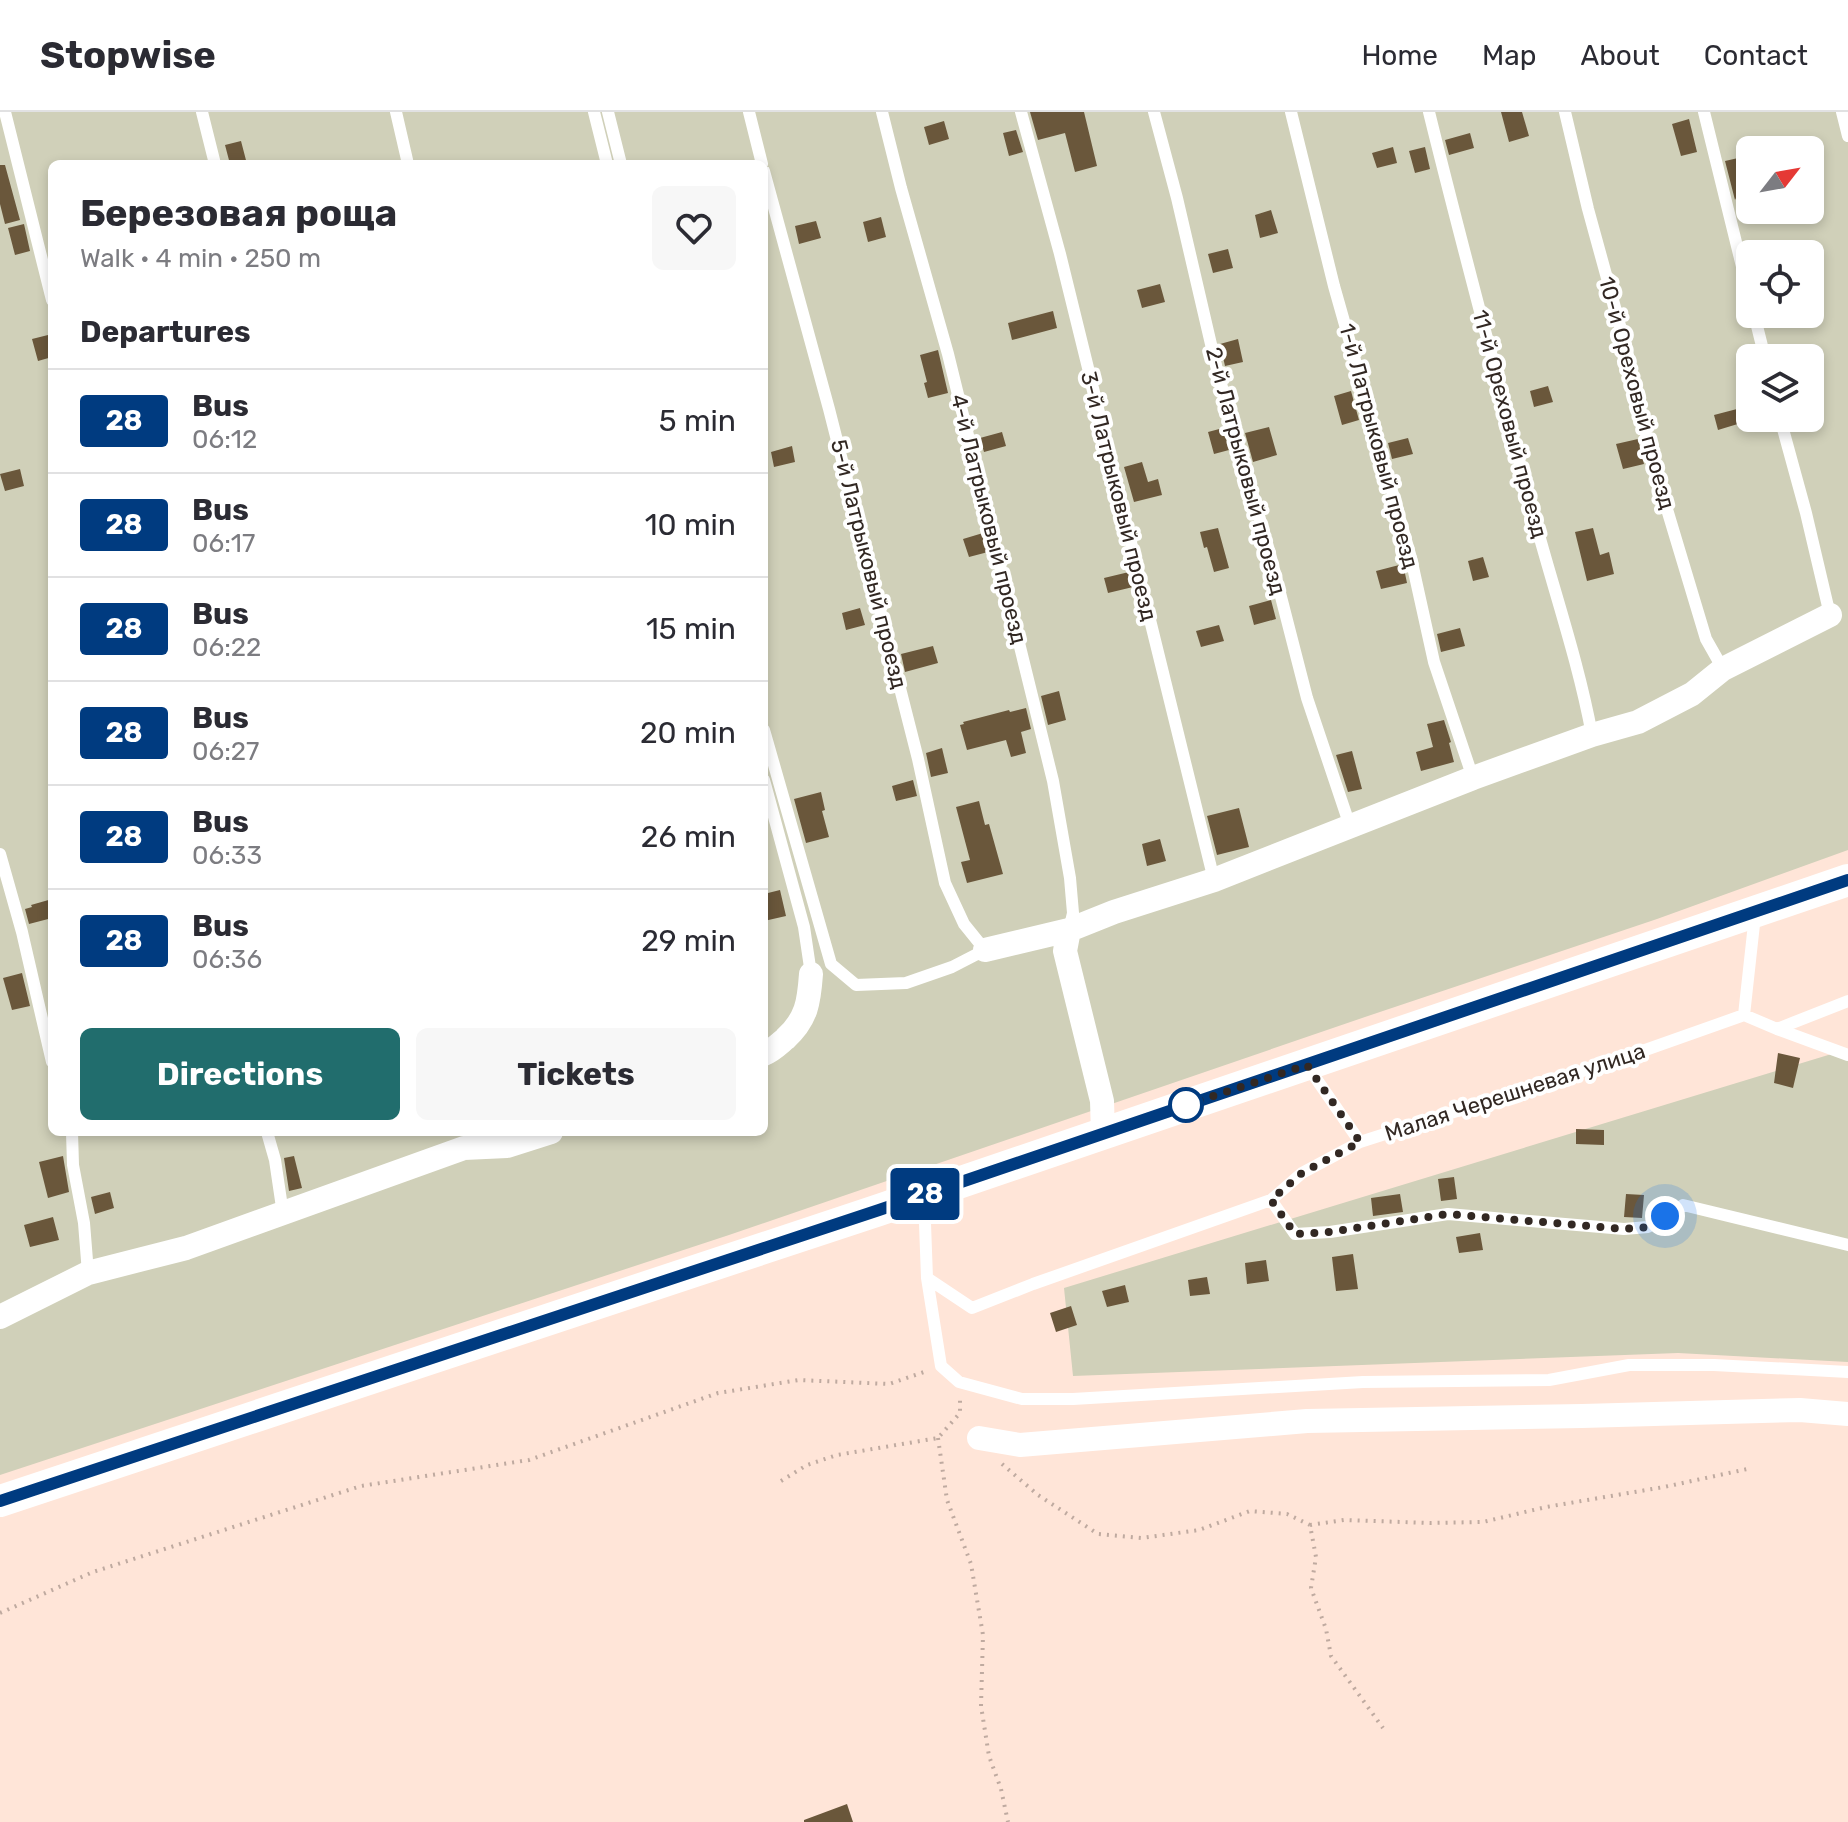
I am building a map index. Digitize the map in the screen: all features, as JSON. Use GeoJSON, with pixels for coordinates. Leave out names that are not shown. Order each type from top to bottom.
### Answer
{"type":"FeatureCollection","features":[{"type":"Feature","properties":{"kind":"main road"},"geometry":{"type":"LineString","coordinates":[[0,1501],[924,1194],[1848,880]]}},
{"type":"Feature","properties":{"kind":"street"},"geometry":{"type":"LineString","coordinates":[[985,950],[1069,930],[1214,880],[1473,778],[1592,735],[1638,722],[1692,694],[1723,669],[1830,615]]}},
{"type":"Feature","properties":{"kind":"street"},"geometry":{"type":"LineString","coordinates":[[1069,930],[1065,951],[1102,1101],[1103,1133]]}},
{"type":"Feature","properties":{"kind":"street"},"geometry":{"type":"LineString","coordinates":[[768,1052],[798,1027],[808,1005],[811,974]]}},
{"type":"Feature","properties":{"kind":"street"},"geometry":{"type":"LineString","coordinates":[[0,1317],[88,1273],[186,1248],[283,1214],[463,1140],[507,1146],[538,1136]]}},
{"type":"Feature","properties":{"kind":"street"},"geometry":{"type":"LineString","coordinates":[[979,1438],[1020,1445],[1307,1421],[1800,1410],[1848,1414]]}},
{"type":"Feature","properties":{"kind":"lane"},"geometry":{"type":"LineString","coordinates":[[5,112],[48,284]]}},
{"type":"Feature","properties":{"kind":"lane"},"geometry":{"type":"LineString","coordinates":[[202,112],[214,160]]}},
{"type":"Feature","properties":{"kind":"lane"},"geometry":{"type":"LineString","coordinates":[[396,112],[407,160]]}},
{"type":"Feature","properties":{"kind":"lane"},"geometry":{"type":"LineString","coordinates":[[594,112],[606,160]]}},
{"type":"Feature","properties":{"kind":"lane"},"geometry":{"type":"LineString","coordinates":[[608,112],[620,160]]}},
{"type":"Feature","properties":{"kind":"lane"},"geometry":{"type":"LineString","coordinates":[[749,112],[761,160]]}},
{"type":"Feature","properties":{"kind":"lane","name":"4-й Латрыковый проезд"},"geometry":{"type":"LineString","coordinates":[[882,112],[948,354],[1053,781],[1070,878],[1073,913],[1069,930]]}},
{"type":"Feature","properties":{"kind":"lane","name":"3-й Латрыковый проезд"},"geometry":{"type":"LineString","coordinates":[[1021,112],[1060,254],[1214,880]]}},
{"type":"Feature","properties":{"kind":"lane","name":"2-й Латрыковый проезд"},"geometry":{"type":"LineString","coordinates":[[1154,112],[1217,370],[1270,554],[1307,698],[1350,826]]}},
{"type":"Feature","properties":{"kind":"lane","name":"1-й Латрыковый проезд"},"geometry":{"type":"LineString","coordinates":[[1291,112],[1334,286],[1411,558],[1434,662],[1473,778]]}},
{"type":"Feature","properties":{"kind":"lane","name":"11-й Ореховый проезд"},"geometry":{"type":"LineString","coordinates":[[1429,112],[1468,270],[1585,698],[1592,735]]}},
{"type":"Feature","properties":{"kind":"lane","name":"10-й Ореховый проезд"},"geometry":{"type":"LineString","coordinates":[[1565,112],[1651,456],[1706,639],[1723,669]]}},
{"type":"Feature","properties":{"kind":"lane"},"geometry":{"type":"LineString","coordinates":[[1704,112],[1736,242]]}},
{"type":"Feature","properties":{"kind":"lane"},"geometry":{"type":"LineString","coordinates":[[1842,112],[1848,136]]}},
{"type":"Feature","properties":{"kind":"lane","name":"5-й Латрыковый проезд"},"geometry":{"type":"LineString","coordinates":[[768,186],[911,728],[945,883],[964,924],[985,950]]}},
{"type":"Feature","properties":{"kind":"lane"},"geometry":{"type":"LineString","coordinates":[[1784,432],[1830,615]]}},
{"type":"Feature","properties":{"kind":"lane"},"geometry":{"type":"LineString","coordinates":[[768,744],[831,964],[856,985],[906,983],[952,967],[985,950]]}},
{"type":"Feature","properties":{"kind":"lane"},"geometry":{"type":"LineString","coordinates":[[768,795],[804,927],[811,974]]}},
{"type":"Feature","properties":{"kind":"lane"},"geometry":{"type":"LineString","coordinates":[[0,854],[48,1045]]}},
{"type":"Feature","properties":{"kind":"lane"},"geometry":{"type":"LineString","coordinates":[[1755,911],[1744,1015],[1848,1055]]}},
{"type":"Feature","properties":{"kind":"lane"},"geometry":{"type":"LineString","coordinates":[[1777,1029],[1848,1001]]}},
{"type":"Feature","properties":{"kind":"lane","name":"Малая Черешневая улица"},"geometry":{"type":"LineString","coordinates":[[927,1278],[972,1308],[1271,1200],[1302,1173],[1360,1142],[1617,1060],[1744,1015]]}},
{"type":"Feature","properties":{"kind":"lane"},"geometry":{"type":"LineString","coordinates":[[1307,1065],[1360,1142]]}},
{"type":"Feature","properties":{"kind":"lane"},"geometry":{"type":"LineString","coordinates":[[72,1136],[73,1165],[84,1223],[88,1273]]}},
{"type":"Feature","properties":{"kind":"lane"},"geometry":{"type":"LineString","coordinates":[[268,1136],[283,1214]]}},
{"type":"Feature","properties":{"kind":"lane"},"geometry":{"type":"LineString","coordinates":[[924,1194],[927,1278],[941,1366],[959,1382],[1022,1399],[1073,1399],[1363,1382],[1549,1380],[1629,1365],[1714,1365],[1848,1372]]}},
{"type":"Feature","properties":{"kind":"lane"},"geometry":{"type":"LineString","coordinates":[[1271,1200],[1295,1234],[1330,1232],[1448,1214],[1624,1229],[1648,1227],[1683,1205],[1848,1245]]}},
{"type":"Feature","properties":{"kind":"path"},"geometry":{"type":"LineString","coordinates":[[0,1613],[93,1572],[361,1486],[529,1460],[718,1393],[799,1380],[889,1384],[941,1366]]}},
{"type":"Feature","properties":{"kind":"path"},"geometry":{"type":"LineString","coordinates":[[781,1481],[807,1465],[837,1455],[938,1438],[960,1413],[959,1382]]}},
{"type":"Feature","properties":{"kind":"path"},"geometry":{"type":"LineString","coordinates":[[938,1438],[947,1500],[971,1564],[983,1635],[981,1706],[989,1756],[1001,1789],[1008,1822]]}},
{"type":"Feature","properties":{"kind":"path"},"geometry":{"type":"LineString","coordinates":[[979,1438],[989,1453],[1038,1495],[1098,1534],[1142,1538],[1199,1530],[1250,1511],[1287,1514],[1310,1525],[1344,1520],[1483,1522],[1752,1468]]}},
{"type":"Feature","properties":{"kind":"path"},"geometry":{"type":"LineString","coordinates":[[1310,1525],[1316,1557],[1311,1588],[1326,1629],[1331,1656],[1383,1728]]}},
{"type":"Feature","properties":{"kind":"green space"},"geometry":{"type":"Polygon","coordinates":[[[0,112],[1848,112],[1848,850],[1657,919],[729,1235],[0,1475],[0,112]]]}},
{"type":"Feature","properties":{"kind":"green space"},"geometry":{"type":"Polygon","coordinates":[[[1848,1049],[1848,1362],[1678,1353],[1073,1376],[1064,1288],[1848,1049]]]}},
{"type":"Feature","properties":{"kind":"building"},"geometry":{"type":"Polygon","coordinates":[[[1030,112],[1084,112],[1097,166],[1075,172],[1065,133],[1038,140],[1030,112]]]}},
{"type":"Feature","properties":{"kind":"building"},"geometry":{"type":"Polygon","coordinates":[[[1501,112],[1522,112],[1529,136],[1509,142],[1501,112]]]}},
{"type":"Feature","properties":{"kind":"building"},"geometry":{"type":"Polygon","coordinates":[[[1689,119],[1697,152],[1681,156],[1672,124],[1689,119]]]}},
{"type":"Feature","properties":{"kind":"building"},"geometry":{"type":"Polygon","coordinates":[[[944,121],[949,139],[929,145],[924,127],[944,121]]]}},
{"type":"Feature","properties":{"kind":"building"},"geometry":{"type":"Polygon","coordinates":[[[1016,130],[1023,152],[1009,156],[1003,133],[1016,130]]]}},
{"type":"Feature","properties":{"kind":"building"},"geometry":{"type":"Polygon","coordinates":[[[1470,133],[1474,148],[1449,155],[1445,140],[1470,133]]]}},
{"type":"Feature","properties":{"kind":"building"},"geometry":{"type":"Polygon","coordinates":[[[241,141],[246,160],[229,160],[225,145],[241,141]]]}},
{"type":"Feature","properties":{"kind":"building"},"geometry":{"type":"Polygon","coordinates":[[[1393,147],[1397,163],[1377,168],[1372,153],[1393,147]]]}},
{"type":"Feature","properties":{"kind":"building"},"geometry":{"type":"Polygon","coordinates":[[[1425,147],[1430,169],[1415,173],[1409,151],[1425,147]]]}},
{"type":"Feature","properties":{"kind":"building"},"geometry":{"type":"Polygon","coordinates":[[[1736,158],[1735,200],[1725,161],[1736,158]]]}},
{"type":"Feature","properties":{"kind":"building"},"geometry":{"type":"Polygon","coordinates":[[[0,165],[5,165],[20,220],[5,224],[0,204],[0,165]]]}},
{"type":"Feature","properties":{"kind":"building"},"geometry":{"type":"Polygon","coordinates":[[[1271,210],[1278,233],[1260,238],[1255,215],[1271,210]]]}},
{"type":"Feature","properties":{"kind":"building"},"geometry":{"type":"Polygon","coordinates":[[[881,217],[886,237],[868,242],[863,222],[881,217]]]}},
{"type":"Feature","properties":{"kind":"building"},"geometry":{"type":"Polygon","coordinates":[[[816,221],[821,238],[799,244],[795,226],[816,221]]]}},
{"type":"Feature","properties":{"kind":"building"},"geometry":{"type":"Polygon","coordinates":[[[24,224],[30,251],[15,255],[8,228],[24,224]]]}},
{"type":"Feature","properties":{"kind":"building"},"geometry":{"type":"Polygon","coordinates":[[[1228,249],[1233,268],[1213,273],[1208,254],[1228,249]]]}},
{"type":"Feature","properties":{"kind":"building"},"geometry":{"type":"Polygon","coordinates":[[[1160,284],[1165,302],[1142,308],[1137,290],[1160,284]]]}},
{"type":"Feature","properties":{"kind":"building"},"geometry":{"type":"Polygon","coordinates":[[[1053,311],[1057,328],[1012,340],[1008,323],[1053,311]]]}},
{"type":"Feature","properties":{"kind":"building"},"geometry":{"type":"Polygon","coordinates":[[[48,335],[48,358],[38,361],[32,339],[48,335]]]}},
{"type":"Feature","properties":{"kind":"building"},"geometry":{"type":"Polygon","coordinates":[[[1238,339],[1243,362],[1225,366],[1220,344],[1238,339]]]}},
{"type":"Feature","properties":{"kind":"building"},"geometry":{"type":"Polygon","coordinates":[[[938,350],[948,393],[928,398],[920,355],[938,350]]]}},
{"type":"Feature","properties":{"kind":"building"},"geometry":{"type":"Polygon","coordinates":[[[1548,386],[1553,402],[1534,407],[1530,391],[1548,386]]]}},
{"type":"Feature","properties":{"kind":"building"},"geometry":{"type":"Polygon","coordinates":[[[1351,391],[1359,420],[1342,425],[1334,396],[1351,391]]]}},
{"type":"Feature","properties":{"kind":"building"},"geometry":{"type":"Polygon","coordinates":[[[1736,409],[1736,425],[1718,430],[1714,415],[1736,409]]]}},
{"type":"Feature","properties":{"kind":"building"},"geometry":{"type":"Polygon","coordinates":[[[1269,427],[1277,455],[1253,462],[1245,433],[1269,427]]]}},
{"type":"Feature","properties":{"kind":"building"},"geometry":{"type":"Polygon","coordinates":[[[1223,428],[1229,450],[1214,454],[1208,432],[1223,428]]]}},
{"type":"Feature","properties":{"kind":"building"},"geometry":{"type":"Polygon","coordinates":[[[1002,432],[1006,446],[984,452],[980,438],[1002,432]]]}},
{"type":"Feature","properties":{"kind":"building"},"geometry":{"type":"Polygon","coordinates":[[[1408,438],[1413,454],[1392,459],[1388,443],[1408,438]]]}},
{"type":"Feature","properties":{"kind":"building"},"geometry":{"type":"Polygon","coordinates":[[[1638,439],[1644,464],[1623,469],[1616,444],[1638,439]]]}},
{"type":"Feature","properties":{"kind":"building"},"geometry":{"type":"Polygon","coordinates":[[[792,446],[795,462],[774,467],[771,452],[792,446]]]}},
{"type":"Feature","properties":{"kind":"building"},"geometry":{"type":"Polygon","coordinates":[[[1142,462],[1148,482],[1158,479],[1162,495],[1134,502],[1124,467],[1142,462]]]}},
{"type":"Feature","properties":{"kind":"building"},"geometry":{"type":"Polygon","coordinates":[[[20,469],[24,486],[5,491],[0,474],[20,469]]]}},
{"type":"Feature","properties":{"kind":"building"},"geometry":{"type":"Polygon","coordinates":[[[1218,528],[1229,568],[1214,572],[1200,532],[1218,528]]]}},
{"type":"Feature","properties":{"kind":"building"},"geometry":{"type":"Polygon","coordinates":[[[1593,528],[1600,555],[1609,552],[1614,574],[1587,581],[1575,532],[1593,528]]]}},
{"type":"Feature","properties":{"kind":"building"},"geometry":{"type":"Polygon","coordinates":[[[983,533],[988,552],[969,557],[963,539],[983,533]]]}},
{"type":"Feature","properties":{"kind":"building"},"geometry":{"type":"Polygon","coordinates":[[[1483,557],[1489,577],[1473,581],[1468,561],[1483,557]]]}},
{"type":"Feature","properties":{"kind":"building"},"geometry":{"type":"Polygon","coordinates":[[[1403,564],[1407,583],[1381,589],[1376,571],[1403,564]]]}},
{"type":"Feature","properties":{"kind":"building"},"geometry":{"type":"Polygon","coordinates":[[[1129,572],[1133,587],[1108,593],[1104,578],[1129,572]]]}},
{"type":"Feature","properties":{"kind":"building"},"geometry":{"type":"Polygon","coordinates":[[[1271,600],[1276,619],[1254,625],[1249,606],[1271,600]]]}},
{"type":"Feature","properties":{"kind":"building"},"geometry":{"type":"Polygon","coordinates":[[[860,608],[865,625],[846,630],[842,613],[860,608]]]}},
{"type":"Feature","properties":{"kind":"building"},"geometry":{"type":"Polygon","coordinates":[[[1219,625],[1224,641],[1201,647],[1196,631],[1219,625]]]}},
{"type":"Feature","properties":{"kind":"building"},"geometry":{"type":"Polygon","coordinates":[[[1460,628],[1465,646],[1441,652],[1437,634],[1460,628]]]}},
{"type":"Feature","properties":{"kind":"building"},"geometry":{"type":"Polygon","coordinates":[[[933,646],[938,663],[905,672],[901,654],[933,646]]]}},
{"type":"Feature","properties":{"kind":"building"},"geometry":{"type":"Polygon","coordinates":[[[1059,691],[1066,720],[1048,725],[1041,696],[1059,691]]]}},
{"type":"Feature","properties":{"kind":"building"},"geometry":{"type":"Polygon","coordinates":[[[1026,708],[1031,729],[1021,732],[1026,753],[1011,757],[1006,740],[967,750],[960,725],[963,722],[1026,708]]]}},
{"type":"Feature","properties":{"kind":"building"},"geometry":{"type":"Polygon","coordinates":[[[1444,720],[1454,762],[1421,771],[1416,752],[1433,747],[1427,724],[1444,720]]]}},
{"type":"Feature","properties":{"kind":"building"},"geometry":{"type":"Polygon","coordinates":[[[942,748],[948,773],[931,777],[926,753],[942,748]]]}},
{"type":"Feature","properties":{"kind":"building"},"geometry":{"type":"Polygon","coordinates":[[[1352,751],[1362,789],[1348,792],[1336,755],[1352,751]]]}},
{"type":"Feature","properties":{"kind":"building"},"geometry":{"type":"Polygon","coordinates":[[[913,780],[917,796],[896,801],[892,786],[913,780]]]}},
{"type":"Feature","properties":{"kind":"building"},"geometry":{"type":"Polygon","coordinates":[[[821,792],[829,837],[806,843],[794,799],[821,792]]]}},
{"type":"Feature","properties":{"kind":"building"},"geometry":{"type":"Polygon","coordinates":[[[979,801],[1003,874],[967,883],[961,862],[970,860],[956,807],[979,801]]]}},
{"type":"Feature","properties":{"kind":"building"},"geometry":{"type":"Polygon","coordinates":[[[1239,808],[1249,847],[1217,855],[1207,816],[1239,808]]]}},
{"type":"Feature","properties":{"kind":"building"},"geometry":{"type":"Polygon","coordinates":[[[1160,839],[1166,861],[1147,866],[1142,844],[1160,839]]]}},
{"type":"Feature","properties":{"kind":"building"},"geometry":{"type":"Polygon","coordinates":[[[780,890],[786,916],[768,920],[768,893],[780,890]]]}},
{"type":"Feature","properties":{"kind":"building"},"geometry":{"type":"Polygon","coordinates":[[[48,900],[48,919],[29,924],[25,909],[48,900]]]}},
{"type":"Feature","properties":{"kind":"building"},"geometry":{"type":"Polygon","coordinates":[[[22,973],[30,1006],[12,1010],[3,978],[22,973]]]}},
{"type":"Feature","properties":{"kind":"building"},"geometry":{"type":"Polygon","coordinates":[[[1778,1053],[1800,1058],[1793,1088],[1774,1083],[1778,1053]]]}},
{"type":"Feature","properties":{"kind":"building"},"geometry":{"type":"Polygon","coordinates":[[[1576,1129],[1604,1130],[1604,1145],[1576,1144],[1576,1129]]]}},
{"type":"Feature","properties":{"kind":"building"},"geometry":{"type":"Polygon","coordinates":[[[63,1156],[69,1192],[48,1198],[39,1162],[63,1156]]]}},
{"type":"Feature","properties":{"kind":"building"},"geometry":{"type":"Polygon","coordinates":[[[294,1156],[302,1188],[289,1191],[284,1158],[294,1156]]]}},
{"type":"Feature","properties":{"kind":"building"},"geometry":{"type":"Polygon","coordinates":[[[1454,1177],[1457,1199],[1441,1201],[1438,1179],[1454,1177]]]}},
{"type":"Feature","properties":{"kind":"building"},"geometry":{"type":"Polygon","coordinates":[[[110,1192],[114,1208],[95,1214],[91,1197],[110,1192]]]}},
{"type":"Feature","properties":{"kind":"building"},"geometry":{"type":"Polygon","coordinates":[[[1400,1194],[1403,1212],[1373,1216],[1371,1198],[1400,1194]]]}},
{"type":"Feature","properties":{"kind":"building"},"geometry":{"type":"Polygon","coordinates":[[[1626,1194],[1644,1195],[1642,1218],[1624,1217],[1626,1194]]]}},
{"type":"Feature","properties":{"kind":"building"},"geometry":{"type":"Polygon","coordinates":[[[53,1217],[59,1240],[30,1247],[24,1225],[53,1217]]]}},
{"type":"Feature","properties":{"kind":"building"},"geometry":{"type":"Polygon","coordinates":[[[1480,1233],[1483,1250],[1459,1253],[1456,1237],[1480,1233]]]}},
{"type":"Feature","properties":{"kind":"building"},"geometry":{"type":"Polygon","coordinates":[[[1353,1254],[1358,1289],[1336,1291],[1332,1257],[1353,1254]]]}},
{"type":"Feature","properties":{"kind":"building"},"geometry":{"type":"Polygon","coordinates":[[[1266,1260],[1269,1281],[1247,1284],[1245,1263],[1266,1260]]]}},
{"type":"Feature","properties":{"kind":"building"},"geometry":{"type":"Polygon","coordinates":[[[1207,1277],[1210,1294],[1190,1296],[1188,1280],[1207,1277]]]}},
{"type":"Feature","properties":{"kind":"building"},"geometry":{"type":"Polygon","coordinates":[[[1125,1285],[1129,1302],[1107,1307],[1102,1291],[1125,1285]]]}},
{"type":"Feature","properties":{"kind":"building"},"geometry":{"type":"Polygon","coordinates":[[[1071,1306],[1077,1325],[1056,1332],[1050,1313],[1071,1306]]]}},
{"type":"Feature","properties":{"kind":"building"},"geometry":{"type":"Polygon","coordinates":[[[847,1804],[853,1822],[804,1822],[804,1820],[847,1804]]]}},
{"type":"Feature","properties":{"kind":"bus line","name":"28"},"geometry":{"type":"LineString","coordinates":[[0,1501],[879,1210],[1848,880]]}},
{"type":"Feature","properties":{"kind":"route"},"geometry":{"type":"LineString","coordinates":[[1186,1105],[1307,1065],[1360,1142],[1302,1173],[1271,1200],[1295,1234],[1330,1232],[1448,1214],[1624,1229],[1648,1227],[1665,1216]]}}]}
